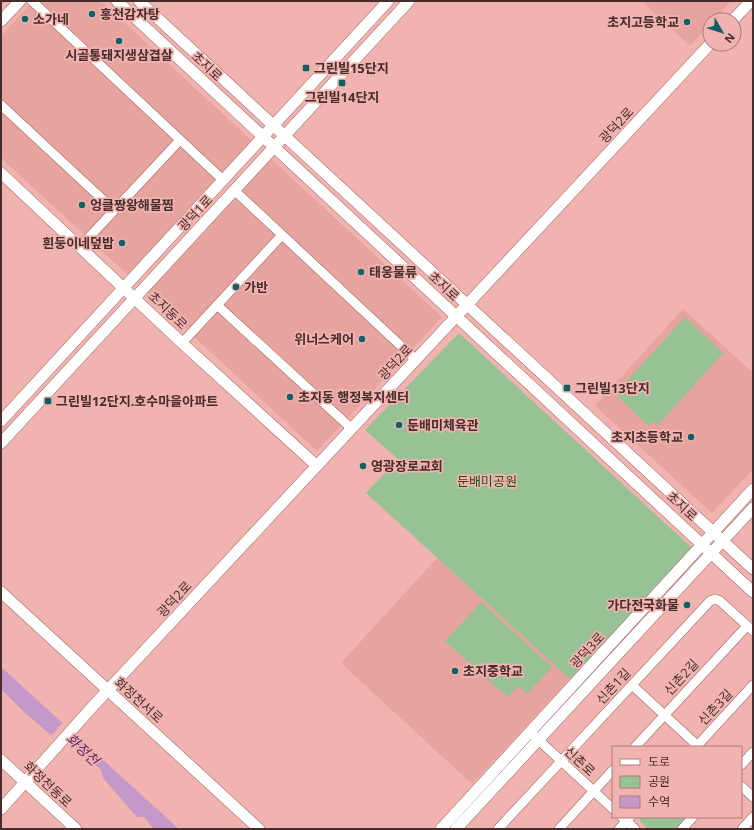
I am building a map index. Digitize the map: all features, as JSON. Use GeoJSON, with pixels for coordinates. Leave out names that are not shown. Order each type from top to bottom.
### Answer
{"type":"FeatureCollection","features":[{"type":"Feature","properties":{"kind":"street"},"geometry":{"type":"LineString","coordinates":[[1,21],[20,1]]}},
{"type":"Feature","properties":{"kind":"street"},"geometry":{"type":"LineString","coordinates":[[32,1],[223,180]]}},
{"type":"Feature","properties":{"kind":"street","name":"초지로"},"geometry":{"type":"LineString","coordinates":[[117,1],[753,592]]}},
{"type":"Feature","properties":{"kind":"street","name":"초지로"},"geometry":{"type":"LineString","coordinates":[[139,1],[753,569]]}},
{"type":"Feature","properties":{"kind":"street","name":"광덕1로"},"geometry":{"type":"LineString","coordinates":[[1,421],[388,1]]}},
{"type":"Feature","properties":{"kind":"street","name":"광덕1로"},"geometry":{"type":"LineString","coordinates":[[1,443],[409,1]]}},
{"type":"Feature","properties":{"kind":"street"},"geometry":{"type":"LineString","coordinates":[[740,12],[750,1]]}},
{"type":"Feature","properties":{"kind":"street","name":"광덕2로"},"geometry":{"type":"LineString","coordinates":[[26,783],[108,691],[703,52]]}},
{"type":"Feature","properties":{"kind":"street"},"geometry":{"type":"LineString","coordinates":[[1,105],[114,210]]}},
{"type":"Feature","properties":{"kind":"street"},"geometry":{"type":"LineString","coordinates":[[80,246],[180,140]]}},
{"type":"Feature","properties":{"kind":"street","name":"초지동로"},"geometry":{"type":"LineString","coordinates":[[1,173],[182,343],[317,466]]}},
{"type":"Feature","properties":{"kind":"street"},"geometry":{"type":"LineString","coordinates":[[234,190],[416,360]]}},
{"type":"Feature","properties":{"kind":"street"},"geometry":{"type":"LineString","coordinates":[[182,343],[282,235]]}},
{"type":"Feature","properties":{"kind":"street"},"geometry":{"type":"LineString","coordinates":[[217,305],[352,429]]}},
{"type":"Feature","properties":{"kind":"street","name":"광덕3로"},"geometry":{"type":"LineString","coordinates":[[441,829],[753,489]]}},
{"type":"Feature","properties":{"kind":"street","name":"광덕3로"},"geometry":{"type":"LineString","coordinates":[[456,829],[753,508]]}},
{"type":"Feature","properties":{"kind":"street","name":"화정천서로"},"geometry":{"type":"LineString","coordinates":[[1,592],[259,829]]}},
{"type":"Feature","properties":{"kind":"street","name":"신촌1길"},"geometry":{"type":"LineString","coordinates":[[498,829],[710,601],[715,599],[720,601],[750,628]]}},
{"type":"Feature","properties":{"kind":"street","name":"신촌2길"},"geometry":{"type":"LineString","coordinates":[[636,746],[664,715],[750,628]]}},
{"type":"Feature","properties":{"kind":"street"},"geometry":{"type":"LineString","coordinates":[[632,685],[697,746]]}},
{"type":"Feature","properties":{"kind":"street","name":"신촌3길"},"geometry":{"type":"LineString","coordinates":[[697,746],[753,685]]}},
{"type":"Feature","properties":{"kind":"street","name":"신촌로"},"geometry":{"type":"LineString","coordinates":[[530,732],[612,808]]}},
{"type":"Feature","properties":{"kind":"street"},"geometry":{"type":"LineString","coordinates":[[742,764],[753,752]]}},
{"type":"Feature","properties":{"kind":"street","name":"화정천동로"},"geometry":{"type":"LineString","coordinates":[[1,760],[76,829]]}},
{"type":"Feature","properties":{"kind":"street"},"geometry":{"type":"LineString","coordinates":[[559,829],[612,771]]}},
{"type":"Feature","properties":{"kind":"street"},"geometry":{"type":"LineString","coordinates":[[1,809],[26,783]]}},
{"type":"Feature","properties":{"kind":"street"},"geometry":{"type":"LineString","coordinates":[[742,787],[753,797]]}},
{"type":"Feature","properties":{"kind":"street"},"geometry":{"type":"LineString","coordinates":[[742,829],[753,817]]}},
{"type":"Feature","properties":{"kind":"street"},"geometry":{"type":"LineString","coordinates":[[619,829],[626,818],[635,829]]}},
{"type":"Feature","properties":{"kind":"street"},"geometry":{"type":"LineString","coordinates":[[682,829],[692,818]]}},
{"type":"Feature","properties":{"kind":"shaded area"},"geometry":{"type":"Polygon","coordinates":[[[33,1],[101,1],[252,141],[128,275],[1,158],[1,36],[33,1]]]}},
{"type":"Feature","properties":{"kind":"shaded area","name":"초지고등학교"},"geometry":{"type":"Polygon","coordinates":[[[642,1],[731,1],[721,12],[702,12],[702,33],[690,46],[642,1]]]}},
{"type":"Feature","properties":{"kind":"shaded area"},"geometry":{"type":"Polygon","coordinates":[[[271,159],[442,317],[317,451],[147,293],[271,159]]]}},
{"type":"Feature","properties":{"kind":"shaded area","name":"초지초등학교"},"geometry":{"type":"Polygon","coordinates":[[[683,309],[753,373],[753,469],[712,513],[595,406],[683,309]]]}},
{"type":"Feature","properties":{"kind":"shaded area","name":"초지중학교"},"geometry":{"type":"Polygon","coordinates":[[[437,558],[570,679],[472,784],[341,663],[437,558]]]}},
{"type":"Feature","properties":{"kind":"green space"},"geometry":{"type":"Polygon","coordinates":[[[685,317],[723,353],[658,425],[653,421],[649,426],[615,394],[685,317]]]}},
{"type":"Feature","properties":{"kind":"green space","name":"둔배미공원"},"geometry":{"type":"Polygon","coordinates":[[[459,333],[693,549],[570,679],[366,493],[398,459],[365,430],[459,333]]]}},
{"type":"Feature","properties":{"kind":"green space"},"geometry":{"type":"Polygon","coordinates":[[[481,602],[552,667],[527,694],[518,686],[507,697],[445,641],[481,602]]]}},
{"type":"Feature","properties":{"kind":"green space"},"geometry":{"type":"Polygon","coordinates":[[[640,818],[685,818],[675,829],[648,829],[640,821],[640,818]]]}},
{"type":"Feature","properties":{"kind":"water","name":"화정천"},"geometry":{"type":"Polygon","coordinates":[[[1,667],[179,829],[154,829],[144,817],[137,817],[103,778],[101,770],[76,748],[51,735],[23,711],[1,689],[1,667]]]}},
{"type":"Feature","properties":{"kind":"pier"},"geometry":{"type":"Polygon","coordinates":[[[64,721],[81,737],[71,748],[50,737],[64,721]]]}},
{"type":"Feature","properties":{"kind":"place","name":"홍천감자탕"},"geometry":{"type":"Point","coordinates":[92,14]}},
{"type":"Feature","properties":{"kind":"place","name":"소가네"},"geometry":{"type":"Point","coordinates":[25,19]}},
{"type":"Feature","properties":{"kind":"place","name":"초지고등학교"},"geometry":{"type":"Point","coordinates":[687,22]}},
{"type":"Feature","properties":{"kind":"place","name":"시골통돼지생삼겹살"},"geometry":{"type":"Point","coordinates":[119,41]}},
{"type":"Feature","properties":{"kind":"place","name":"그린빌15단지"},"geometry":{"type":"Point","coordinates":[306,68]}},
{"type":"Feature","properties":{"kind":"place","name":"그린빌14단지"},"geometry":{"type":"Point","coordinates":[342,83]}},
{"type":"Feature","properties":{"kind":"place","name":"엉클짱왕해물찜"},"geometry":{"type":"Point","coordinates":[82,205]}},
{"type":"Feature","properties":{"kind":"place","name":"흰둥이네덮밥"},"geometry":{"type":"Point","coordinates":[122,243]}},
{"type":"Feature","properties":{"kind":"place","name":"태웅물류"},"geometry":{"type":"Point","coordinates":[361,272]}},
{"type":"Feature","properties":{"kind":"place","name":"가반"},"geometry":{"type":"Point","coordinates":[236,287]}},
{"type":"Feature","properties":{"kind":"place","name":"위너스케어"},"geometry":{"type":"Point","coordinates":[362,339]}},
{"type":"Feature","properties":{"kind":"place","name":"그린빌13단지"},"geometry":{"type":"Point","coordinates":[567,388]}},
{"type":"Feature","properties":{"kind":"place","name":"초지동 행정복지센터"},"geometry":{"type":"Point","coordinates":[290,397]}},
{"type":"Feature","properties":{"kind":"place","name":"그린빌12단지.호수마을아파트"},"geometry":{"type":"Point","coordinates":[48,401]}},
{"type":"Feature","properties":{"kind":"place","name":"둔배미체육관"},"geometry":{"type":"Point","coordinates":[399,425]}},
{"type":"Feature","properties":{"kind":"place","name":"초지초등학교"},"geometry":{"type":"Point","coordinates":[691,437]}},
{"type":"Feature","properties":{"kind":"place","name":"영광장로교회"},"geometry":{"type":"Point","coordinates":[363,466]}},
{"type":"Feature","properties":{"kind":"place","name":"가다전국화물"},"geometry":{"type":"Point","coordinates":[687,605]}},
{"type":"Feature","properties":{"kind":"place","name":"초지중학교"},"geometry":{"type":"Point","coordinates":[455,671]}}]}
